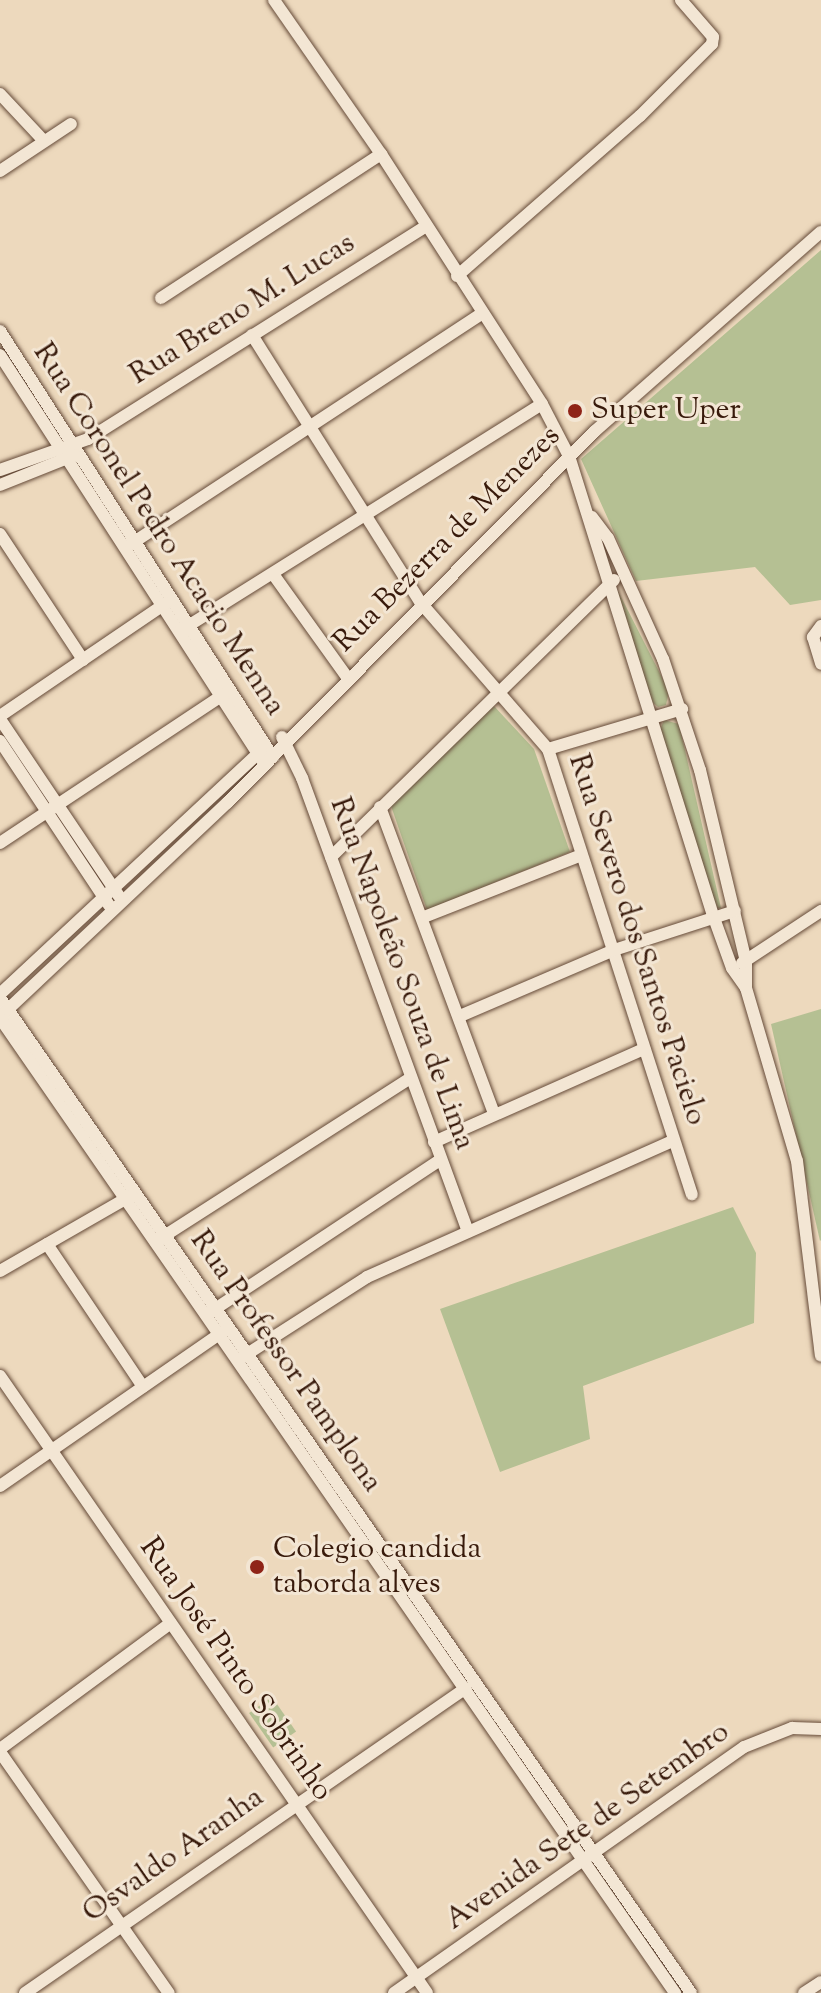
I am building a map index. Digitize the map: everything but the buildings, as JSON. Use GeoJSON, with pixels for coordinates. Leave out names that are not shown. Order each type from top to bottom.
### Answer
{"type":"FeatureCollection","features":[{"type":"Feature","properties":{"kind":"street"},"geometry":{"type":"LineString","coordinates":[[457,276],[640,116],[704,53],[713,37],[681,0]]}},
{"type":"Feature","properties":{"kind":"street"},"geometry":{"type":"LineString","coordinates":[[276,1],[381,154],[542,404],[569,456],[590,514],[608,584],[714,918],[732,968],[746,988]]}},
{"type":"Feature","properties":{"kind":"street"},"geometry":{"type":"LineString","coordinates":[[0,94],[44,141]]}},
{"type":"Feature","properties":{"kind":"street"},"geometry":{"type":"LineString","coordinates":[[0,171],[71,124]]}},
{"type":"Feature","properties":{"kind":"street"},"geometry":{"type":"LineString","coordinates":[[161,298],[381,154]]}},
{"type":"Feature","properties":{"kind":"street","name":"Rua Breno M. Lucas"},"geometry":{"type":"LineString","coordinates":[[70,450],[426,226]]}},
{"type":"Feature","properties":{"kind":"street","name":"Rua Bezerra de Menezes"},"geometry":{"type":"LineString","coordinates":[[3,1015],[46,974],[186,822],[295,730],[569,456],[821,232]]}},
{"type":"Feature","properties":{"kind":"street"},"geometry":{"type":"LineString","coordinates":[[131,545],[483,313]]}},
{"type":"Feature","properties":{"kind":"street","name":"Rua Coronel Pedro Acacio Menna"},"geometry":{"type":"LineString","coordinates":[[0,331],[31,389],[182,630],[265,755]]}},
{"type":"Feature","properties":{"kind":"street","name":"Rua Severo dos Santos Pacielo"},"geometry":{"type":"LineString","coordinates":[[252,335],[421,603],[495,692],[548,749],[692,1194]]}},
{"type":"Feature","properties":{"kind":"street","name":"Rua Coronel Pedro Acacio Menna"},"geometry":{"type":"LineString","coordinates":[[0,355],[31,389]]}},
{"type":"Feature","properties":{"kind":"street"},"geometry":{"type":"LineString","coordinates":[[182,630],[542,404]]}},
{"type":"Feature","properties":{"kind":"street"},"geometry":{"type":"LineString","coordinates":[[0,485],[70,450]]}},
{"type":"Feature","properties":{"kind":"street"},"geometry":{"type":"LineString","coordinates":[[0,470],[29,468]]}},
{"type":"Feature","properties":{"kind":"street"},"geometry":{"type":"LineString","coordinates":[[590,514],[623,572],[682,709],[735,911],[746,961],[746,988],[797,1161],[816,1246],[821,1356]]}},
{"type":"Feature","properties":{"kind":"street"},"geometry":{"type":"LineString","coordinates":[[0,534],[83,660]]}},
{"type":"Feature","properties":{"kind":"street"},"geometry":{"type":"LineString","coordinates":[[331,857],[495,692],[623,572]]}},
{"type":"Feature","properties":{"kind":"street"},"geometry":{"type":"LineString","coordinates":[[273,574],[347,677]]}},
{"type":"Feature","properties":{"kind":"street"},"geometry":{"type":"LineString","coordinates":[[114,901],[53,809],[0,718],[165,603]]}},
{"type":"Feature","properties":{"kind":"street"},"geometry":{"type":"LineString","coordinates":[[821,626],[813,637],[821,664]]}},
{"type":"Feature","properties":{"kind":"street"},"geometry":{"type":"LineString","coordinates":[[0,843],[224,695]]}},
{"type":"Feature","properties":{"kind":"street"},"geometry":{"type":"LineString","coordinates":[[548,749],[682,709]]}},
{"type":"Feature","properties":{"kind":"street","name":"Rua Napoleão Souza de Lima"},"geometry":{"type":"LineString","coordinates":[[284,740],[331,857],[468,1232]]}},
{"type":"Feature","properties":{"kind":"street"},"geometry":{"type":"LineString","coordinates":[[0,741],[53,809]]}},
{"type":"Feature","properties":{"kind":"street","name":"Rua Bezerra de Menezes"},"geometry":{"type":"LineString","coordinates":[[0,996],[36,962],[196,832],[265,755]]}},
{"type":"Feature","properties":{"kind":"street"},"geometry":{"type":"LineString","coordinates":[[380,807],[424,917],[494,1114]]}},
{"type":"Feature","properties":{"kind":"street"},"geometry":{"type":"LineString","coordinates":[[186,822],[196,832]]}},
{"type":"Feature","properties":{"kind":"street"},"geometry":{"type":"LineString","coordinates":[[424,917],[581,855]]}},
{"type":"Feature","properties":{"kind":"street"},"geometry":{"type":"LineString","coordinates":[[460,1016],[614,950],[735,911]]}},
{"type":"Feature","properties":{"kind":"street"},"geometry":{"type":"LineString","coordinates":[[732,968],[821,911]]}},
{"type":"Feature","properties":{"kind":"street"},"geometry":{"type":"LineString","coordinates":[[36,962],[46,974]]}},
{"type":"Feature","properties":{"kind":"street","name":"Rua Professor Pamplona"},"geometry":{"type":"LineString","coordinates":[[0,996],[3,1015],[317,1462],[468,1687],[511,1758],[589,1858],[654,1951],[691,1993]]}},
{"type":"Feature","properties":{"kind":"street"},"geometry":{"type":"LineString","coordinates":[[434,1142],[644,1049]]}},
{"type":"Feature","properties":{"kind":"street"},"geometry":{"type":"LineString","coordinates":[[160,1239],[410,1078]]}},
{"type":"Feature","properties":{"kind":"street"},"geometry":{"type":"LineString","coordinates":[[243,1357],[367,1277],[673,1141]]}},
{"type":"Feature","properties":{"kind":"street"},"geometry":{"type":"LineString","coordinates":[[210,1312],[440,1160]]}},
{"type":"Feature","properties":{"kind":"street"},"geometry":{"type":"LineString","coordinates":[[0,1271],[130,1196]]}},
{"type":"Feature","properties":{"kind":"street"},"geometry":{"type":"LineString","coordinates":[[47,1244],[143,1387]]}},
{"type":"Feature","properties":{"kind":"street"},"geometry":{"type":"LineString","coordinates":[[0,1486],[224,1331]]}},
{"type":"Feature","properties":{"kind":"street","name":"Rua José Pinto Sobrinho"},"geometry":{"type":"LineString","coordinates":[[0,1376],[427,1993]]}},
{"type":"Feature","properties":{"kind":"street"},"geometry":{"type":"LineString","coordinates":[[169,1993],[0,1750],[171,1623]]}},
{"type":"Feature","properties":{"kind":"street","name":"Rua Professor Pamplona"},"geometry":{"type":"LineString","coordinates":[[468,1687],[523,1749],[589,1858]]}},
{"type":"Feature","properties":{"kind":"street","name":"Osvaldo Aranha"},"geometry":{"type":"LineString","coordinates":[[25,1993],[468,1687]]}},
{"type":"Feature","properties":{"kind":"street","name":"Avenida Sete de Setembro"},"geometry":{"type":"LineString","coordinates":[[394,1993],[744,1747],[792,1728],[821,1729]]}},
{"type":"Feature","properties":{"kind":"street"},"geometry":{"type":"LineString","coordinates":[[511,1758],[523,1749]]}},
{"type":"Feature","properties":{"kind":"street","name":"Rua Professor Pamplona"},"geometry":{"type":"LineString","coordinates":[[654,1951],[675,1993]]}},
{"type":"Feature","properties":{"kind":"street"},"geometry":{"type":"LineString","coordinates":[[804,1993],[821,1982]]}},
{"type":"Feature","properties":{"kind":"green space"},"geometry":{"type":"Polygon","coordinates":[[[821,250],[821,600],[790,605],[755,567],[636,581],[581,459],[821,250]]]}},
{"type":"Feature","properties":{"kind":"green space"},"geometry":{"type":"Polygon","coordinates":[[[617,589],[669,691],[666,705],[658,707],[652,702],[617,589]]]}},
{"type":"Feature","properties":{"kind":"green space"},"geometry":{"type":"Polygon","coordinates":[[[494,706],[534,749],[570,852],[427,910],[391,806],[494,706]]]}},
{"type":"Feature","properties":{"kind":"green space"},"geometry":{"type":"Polygon","coordinates":[[[664,720],[679,724],[721,908],[717,908],[660,730],[664,720]]]}},
{"type":"Feature","properties":{"kind":"green space"},"geometry":{"type":"Polygon","coordinates":[[[821,1009],[821,1240],[820,1241],[771,1024],[821,1009]]]}},
{"type":"Feature","properties":{"kind":"green space"},"geometry":{"type":"Polygon","coordinates":[[[733,1207],[756,1253],[754,1323],[583,1386],[590,1439],[500,1472],[440,1309],[733,1207]]]}},
{"type":"Feature","properties":{"kind":"green space"},"geometry":{"type":"Polygon","coordinates":[[[272,1697],[296,1731],[273,1747],[249,1713],[272,1697]]]}},
{"type":"Feature","properties":{"kind":"place","name":"Super Uper"},"geometry":{"type":"Point","coordinates":[575,411]}},
{"type":"Feature","properties":{"kind":"place","name":"Colegio candida taborda alves"},"geometry":{"type":"Point","coordinates":[257,1567]}}]}
